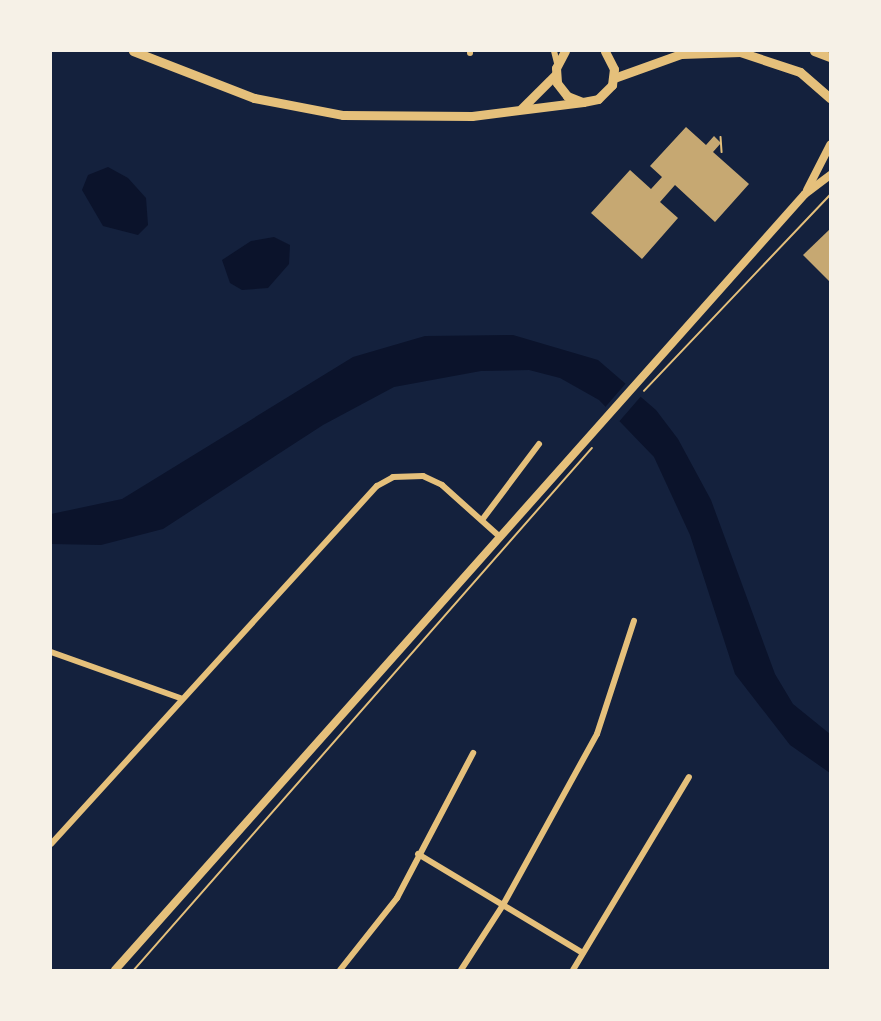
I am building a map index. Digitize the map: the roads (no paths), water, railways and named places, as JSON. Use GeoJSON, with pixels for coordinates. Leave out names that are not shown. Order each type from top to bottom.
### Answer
{"type":"FeatureCollection","features":[{"type":"Feature","properties":{"kind":"highway"},"geometry":{"type":"LineString","coordinates":[[133,51],[222,88],[312,110],[429,118],[583,102],[603,96],[614,78],[681,54],[740,52],[800,72],[830,98]]}},
{"type":"Feature","properties":{"kind":"highway"},"geometry":{"type":"LineString","coordinates":[[565,51],[557,63],[556,74],[561,90],[583,102]]}},
{"type":"Feature","properties":{"kind":"highway"},"geometry":{"type":"LineString","coordinates":[[605,51],[614,78]]}},
{"type":"Feature","properties":{"kind":"highway"},"geometry":{"type":"LineString","coordinates":[[814,51],[830,57]]}},
{"type":"Feature","properties":{"kind":"highway"},"geometry":{"type":"LineString","coordinates":[[520,109],[556,74]]}},
{"type":"Feature","properties":{"kind":"street"},"geometry":{"type":"LineString","coordinates":[[554,51],[557,63]]}},
{"type":"Feature","properties":{"kind":"street"},"geometry":{"type":"LineString","coordinates":[[805,194],[830,145]]}},
{"type":"Feature","properties":{"kind":"street"},"geometry":{"type":"LineString","coordinates":[[116,970],[805,194],[830,175]]}},
{"type":"Feature","properties":{"kind":"street"},"geometry":{"type":"LineString","coordinates":[[482,520],[539,444]]}},
{"type":"Feature","properties":{"kind":"street"},"geometry":{"type":"LineString","coordinates":[[51,844],[180,698],[377,486],[393,477],[423,476],[442,485],[500,537]]}},
{"type":"Feature","properties":{"kind":"street"},"geometry":{"type":"LineString","coordinates":[[461,970],[503,905],[597,734],[634,621]]}},
{"type":"Feature","properties":{"kind":"street"},"geometry":{"type":"LineString","coordinates":[[51,652],[180,698]]}},
{"type":"Feature","properties":{"kind":"street"},"geometry":{"type":"LineString","coordinates":[[340,970],[397,898],[418,854],[473,753]]}},
{"type":"Feature","properties":{"kind":"street"},"geometry":{"type":"LineString","coordinates":[[573,970],[688,777]]}},
{"type":"Feature","properties":{"kind":"street"},"geometry":{"type":"LineString","coordinates":[[418,854],[583,953]]}},
{"type":"Feature","properties":{"kind":"water"},"geometry":{"type":"Polygon","coordinates":[[[108,167],[128,178],[146,198],[148,225],[138,235],[103,226],[82,190],[88,175],[108,167]]]}},
{"type":"Feature","properties":{"kind":"water"},"geometry":{"type":"Polygon","coordinates":[[[274,237],[290,245],[289,264],[268,288],[242,290],[230,283],[222,260],[251,241],[274,237]]]}},
{"type":"Feature","properties":{"kind":"water"},"geometry":{"type":"Polygon","coordinates":[[[513,335],[598,360],[656,410],[678,439],[711,500],[775,674],[793,704],[830,734],[830,773],[790,745],[735,674],[690,535],[654,457],[599,400],[560,378],[529,370],[481,371],[394,387],[323,425],[163,529],[101,545],[51,544],[51,514],[122,499],[353,357],[425,336],[513,335]]]}}]}
